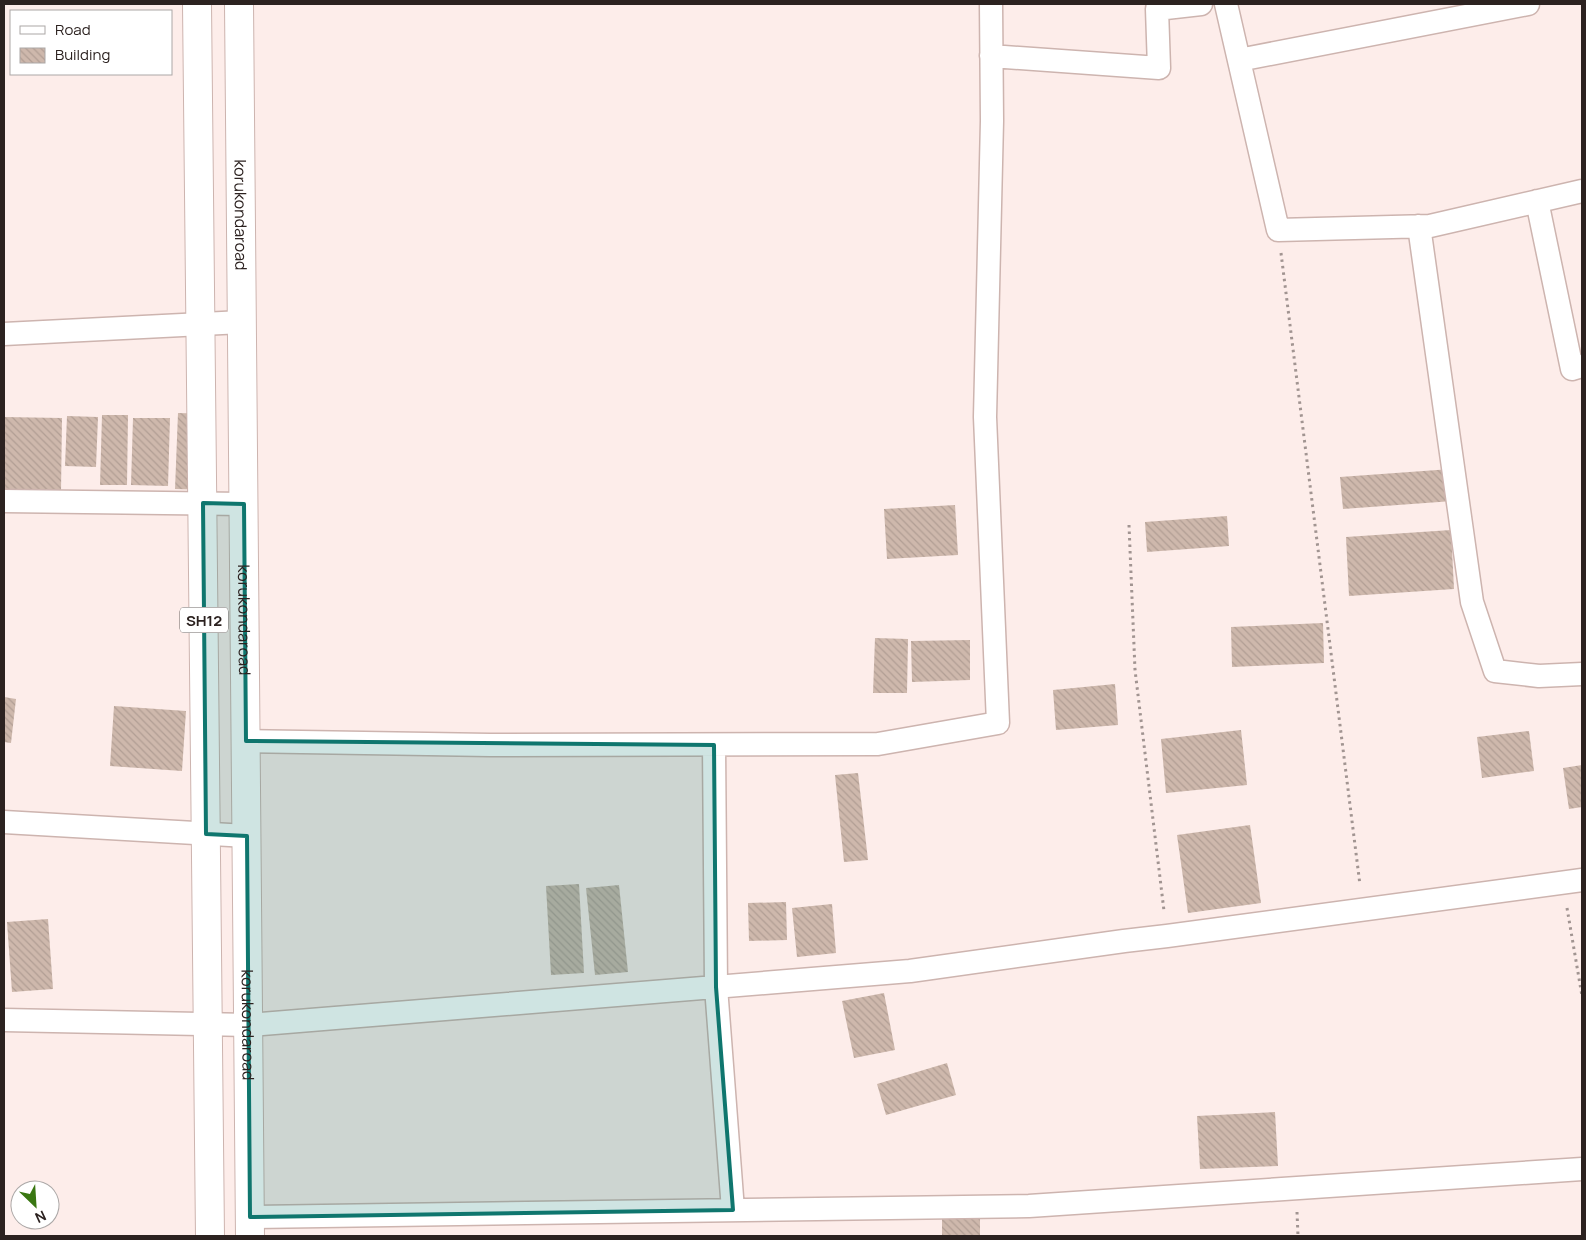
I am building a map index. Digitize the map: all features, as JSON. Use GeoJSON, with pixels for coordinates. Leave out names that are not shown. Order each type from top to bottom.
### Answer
{"type":"FeatureCollection","features":[{"type":"Feature","properties":{"kind":"main road","name":"SH12"},"geometry":{"type":"LineString","coordinates":[[197,4],[210,1236]]}},
{"type":"Feature","properties":{"kind":"main road","name":"korukondaroad"},"geometry":{"type":"LineString","coordinates":[[238,4],[250,1227]]}},
{"type":"Feature","properties":{"kind":"street"},"geometry":{"type":"LineString","coordinates":[[246,741],[490,745],[878,744],[998,723],[985,417],[992,121],[990,4]]}},
{"type":"Feature","properties":{"kind":"street"},"geometry":{"type":"LineString","coordinates":[[991,56],[1159,68],[1156,9],[1201,4]]}},
{"type":"Feature","properties":{"kind":"street"},"geometry":{"type":"LineString","coordinates":[[1226,4],[1278,230],[1430,226],[1582,191]]}},
{"type":"Feature","properties":{"kind":"street"},"geometry":{"type":"LineString","coordinates":[[1240,60],[1528,4]]}},
{"type":"Feature","properties":{"kind":"street"},"geometry":{"type":"LineString","coordinates":[[1537,202],[1572,369],[1582,366]]}},
{"type":"Feature","properties":{"kind":"street"},"geometry":{"type":"LineString","coordinates":[[1419,226],[1472,602],[1496,671],[1539,676],[1582,674]]}},
{"type":"Feature","properties":{"kind":"street"},"geometry":{"type":"LineString","coordinates":[[4,334],[242,322]]}},
{"type":"Feature","properties":{"kind":"street"},"geometry":{"type":"LineString","coordinates":[[4,501],[244,504]]}},
{"type":"Feature","properties":{"kind":"street"},"geometry":{"type":"LineString","coordinates":[[714,745],[716,987],[733,1210]]}},
{"type":"Feature","properties":{"kind":"street"},"geometry":{"type":"LineString","coordinates":[[4,822],[247,836]]}},
{"type":"Feature","properties":{"kind":"street"},"geometry":{"type":"LineString","coordinates":[[4,1020],[249,1025],[910,971],[1572,882]]}},
{"type":"Feature","properties":{"kind":"street"},"geometry":{"type":"LineString","coordinates":[[250,1227],[733,1210],[1029,1206],[1582,1169]]}},
{"type":"Feature","properties":{"kind":"path"},"geometry":{"type":"LineString","coordinates":[[1278,230],[1363,910]]}},
{"type":"Feature","properties":{"kind":"path"},"geometry":{"type":"LineString","coordinates":[[1129,525],[1135,670],[1167,936]]}},
{"type":"Feature","properties":{"kind":"path"},"geometry":{"type":"LineString","coordinates":[[1572,882],[1582,996]]}},
{"type":"Feature","properties":{"kind":"highlighted area"},"geometry":{"type":"Polygon","coordinates":[[[203,503],[244,504],[246,741],[714,745],[716,987],[733,1210],[250,1217],[247,836],[206,834],[203,503]]]}},
{"type":"Feature","properties":{"kind":"building"},"geometry":{"type":"Polygon","coordinates":[[[178,413],[213,414],[210,490],[175,489],[178,413]]]}},
{"type":"Feature","properties":{"kind":"building"},"geometry":{"type":"Polygon","coordinates":[[[102,415],[128,415],[127,485],[100,485],[102,415]]]}},
{"type":"Feature","properties":{"kind":"building"},"geometry":{"type":"Polygon","coordinates":[[[67,416],[98,417],[96,467],[65,466],[67,416]]]}},
{"type":"Feature","properties":{"kind":"building"},"geometry":{"type":"Polygon","coordinates":[[[4,417],[62,418],[61,492],[4,492],[4,417]]]}},
{"type":"Feature","properties":{"kind":"building"},"geometry":{"type":"Polygon","coordinates":[[[133,418],[170,418],[168,486],[131,485],[133,418]]]}},
{"type":"Feature","properties":{"kind":"building"},"geometry":{"type":"Polygon","coordinates":[[[1451,469],[1453,501],[1343,509],[1340,477],[1451,469]]]}},
{"type":"Feature","properties":{"kind":"building"},"geometry":{"type":"Polygon","coordinates":[[[955,505],[958,555],[887,559],[884,509],[955,505]]]}},
{"type":"Feature","properties":{"kind":"building"},"geometry":{"type":"Polygon","coordinates":[[[1227,516],[1229,546],[1147,552],[1145,522],[1227,516]]]}},
{"type":"Feature","properties":{"kind":"building"},"geometry":{"type":"Polygon","coordinates":[[[1451,530],[1454,589],[1349,596],[1346,537],[1451,530]]]}},
{"type":"Feature","properties":{"kind":"building"},"geometry":{"type":"Polygon","coordinates":[[[1323,623],[1324,663],[1232,667],[1231,627],[1323,623]]]}},
{"type":"Feature","properties":{"kind":"building"},"geometry":{"type":"Polygon","coordinates":[[[875,638],[908,639],[907,693],[873,693],[875,638]]]}},
{"type":"Feature","properties":{"kind":"building"},"geometry":{"type":"Polygon","coordinates":[[[970,640],[970,680],[912,682],[911,641],[970,640]]]}},
{"type":"Feature","properties":{"kind":"building"},"geometry":{"type":"Polygon","coordinates":[[[1115,684],[1118,725],[1056,730],[1053,690],[1115,684]]]}},
{"type":"Feature","properties":{"kind":"building"},"geometry":{"type":"Polygon","coordinates":[[[4,697],[16,699],[11,743],[4,742],[4,697]]]}},
{"type":"Feature","properties":{"kind":"building"},"geometry":{"type":"Polygon","coordinates":[[[114,706],[186,711],[182,771],[110,766],[114,706]]]}},
{"type":"Feature","properties":{"kind":"building"},"geometry":{"type":"Polygon","coordinates":[[[1241,730],[1247,785],[1166,793],[1161,739],[1241,730]]]}},
{"type":"Feature","properties":{"kind":"building"},"geometry":{"type":"Polygon","coordinates":[[[1529,731],[1534,771],[1482,778],[1477,737],[1529,731]]]}},
{"type":"Feature","properties":{"kind":"building"},"geometry":{"type":"Polygon","coordinates":[[[1582,765],[1582,807],[1569,809],[1563,768],[1582,765]]]}},
{"type":"Feature","properties":{"kind":"building"},"geometry":{"type":"Polygon","coordinates":[[[858,773],[868,860],[844,862],[835,775],[858,773]]]}},
{"type":"Feature","properties":{"kind":"building"},"geometry":{"type":"Polygon","coordinates":[[[1250,825],[1261,903],[1188,913],[1177,835],[1250,825]]]}},
{"type":"Feature","properties":{"kind":"building"},"geometry":{"type":"Polygon","coordinates":[[[579,884],[584,973],[551,975],[546,886],[579,884]]]}},
{"type":"Feature","properties":{"kind":"building"},"geometry":{"type":"Polygon","coordinates":[[[619,885],[628,972],[595,975],[586,888],[619,885]]]}},
{"type":"Feature","properties":{"kind":"building"},"geometry":{"type":"Polygon","coordinates":[[[786,902],[787,940],[749,941],[748,903],[786,902]]]}},
{"type":"Feature","properties":{"kind":"building"},"geometry":{"type":"Polygon","coordinates":[[[832,904],[836,953],[797,957],[792,908],[832,904]]]}},
{"type":"Feature","properties":{"kind":"building"},"geometry":{"type":"Polygon","coordinates":[[[48,919],[53,989],[12,992],[7,922],[48,919]]]}},
{"type":"Feature","properties":{"kind":"building"},"geometry":{"type":"Polygon","coordinates":[[[884,993],[895,1050],[854,1058],[842,1001],[884,993]]]}},
{"type":"Feature","properties":{"kind":"building"},"geometry":{"type":"Polygon","coordinates":[[[947,1063],[956,1095],[886,1115],[877,1084],[947,1063]]]}},
{"type":"Feature","properties":{"kind":"building"},"geometry":{"type":"Polygon","coordinates":[[[1275,1112],[1278,1166],[1200,1169],[1197,1116],[1275,1112]]]}},
{"type":"Feature","properties":{"kind":"building"},"geometry":{"type":"Polygon","coordinates":[[[942,1217],[980,1217],[980,1236],[942,1236],[942,1217]]]}}]}
